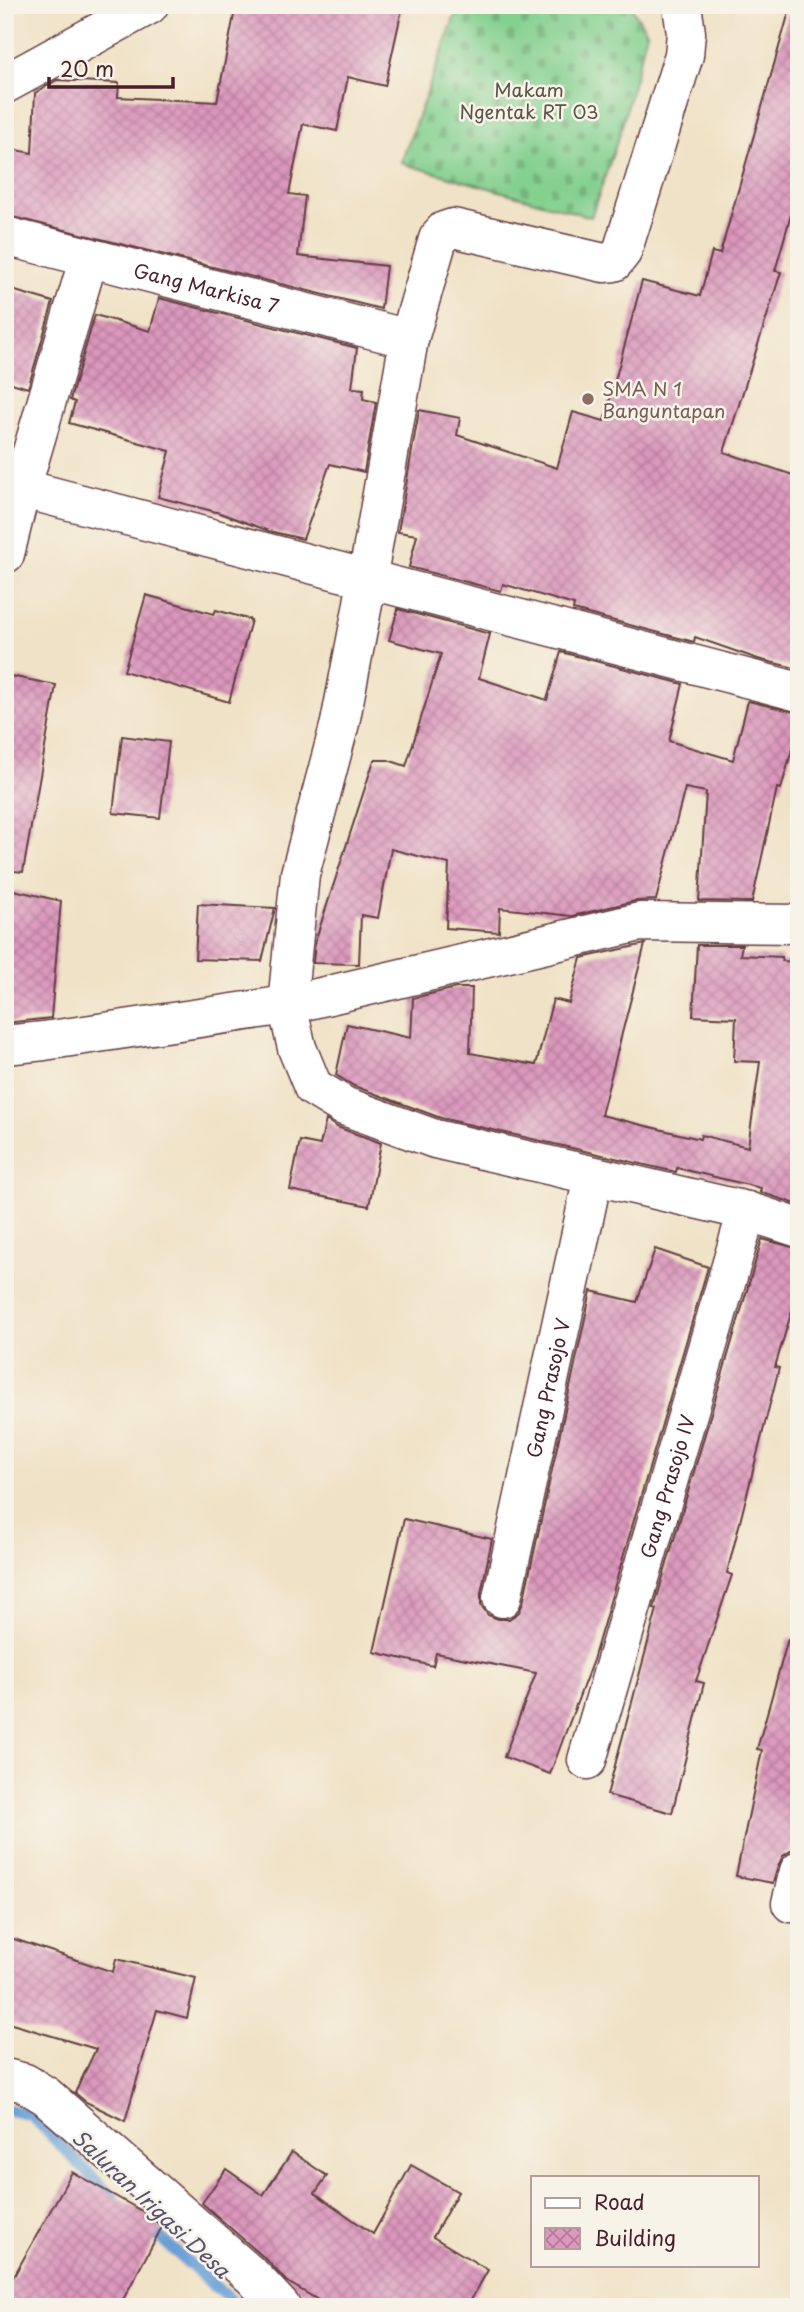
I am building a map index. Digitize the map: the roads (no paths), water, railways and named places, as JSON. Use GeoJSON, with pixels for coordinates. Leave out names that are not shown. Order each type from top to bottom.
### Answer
{"type":"FeatureCollection","features":[{"type":"Feature","properties":{"kind":"street"},"geometry":{"type":"LineString","coordinates":[[5,84],[149,5]]}},
{"type":"Feature","properties":{"kind":"street"},"geometry":{"type":"LineString","coordinates":[[682,5],[686,33],[684,55],[622,252],[614,262],[604,263],[453,228],[443,231],[438,239],[408,339],[340,723],[300,874],[287,1005],[297,1048],[313,1087],[344,1106],[435,1139],[747,1211],[799,1228]]}},
{"type":"Feature","properties":{"kind":"street","name":"Gang Markisa 7"},"geometry":{"type":"LineString","coordinates":[[5,236],[408,339]]}},
{"type":"Feature","properties":{"kind":"street"},"geometry":{"type":"LineString","coordinates":[[5,554],[13,487],[89,257]]}},
{"type":"Feature","properties":{"kind":"street"},"geometry":{"type":"LineString","coordinates":[[13,487],[799,692]]}},
{"type":"Feature","properties":{"kind":"street"},"geometry":{"type":"LineString","coordinates":[[5,1045],[287,1005],[640,922],[799,924]]}},
{"type":"Feature","properties":{"kind":"street","name":"Gang Prasojo V"},"geometry":{"type":"LineString","coordinates":[[502,1598],[593,1177]]}},
{"type":"Feature","properties":{"kind":"street","name":"Gang Prasojo IV"},"geometry":{"type":"LineString","coordinates":[[587,1760],[747,1211]]}},
{"type":"Feature","properties":{"kind":"street"},"geometry":{"type":"LineString","coordinates":[[5,2078],[25,2083],[46,2095],[249,2292],[281,2307]]}},
{"type":"Feature","properties":{"kind":"waterway","name":"Saluran Irigasi Desa"},"geometry":{"type":"LineString","coordinates":[[5,2109],[31,2115],[113,2198]]}},
{"type":"Feature","properties":{"kind":"waterway","name":"Saluran Irigasi Desa"},"geometry":{"type":"LineString","coordinates":[[146,2225],[238,2307]]}},
{"type":"Feature","properties":{"kind":"place","name":"SMA N 1 Banguntapan"},"geometry":{"type":"Point","coordinates":[588,399]}},
{"type":"Feature","properties":{"kind":"park label","name":"Makam Ngentak RT 03"},"geometry":{"type":"Point","coordinates":[529,100]}}]}
